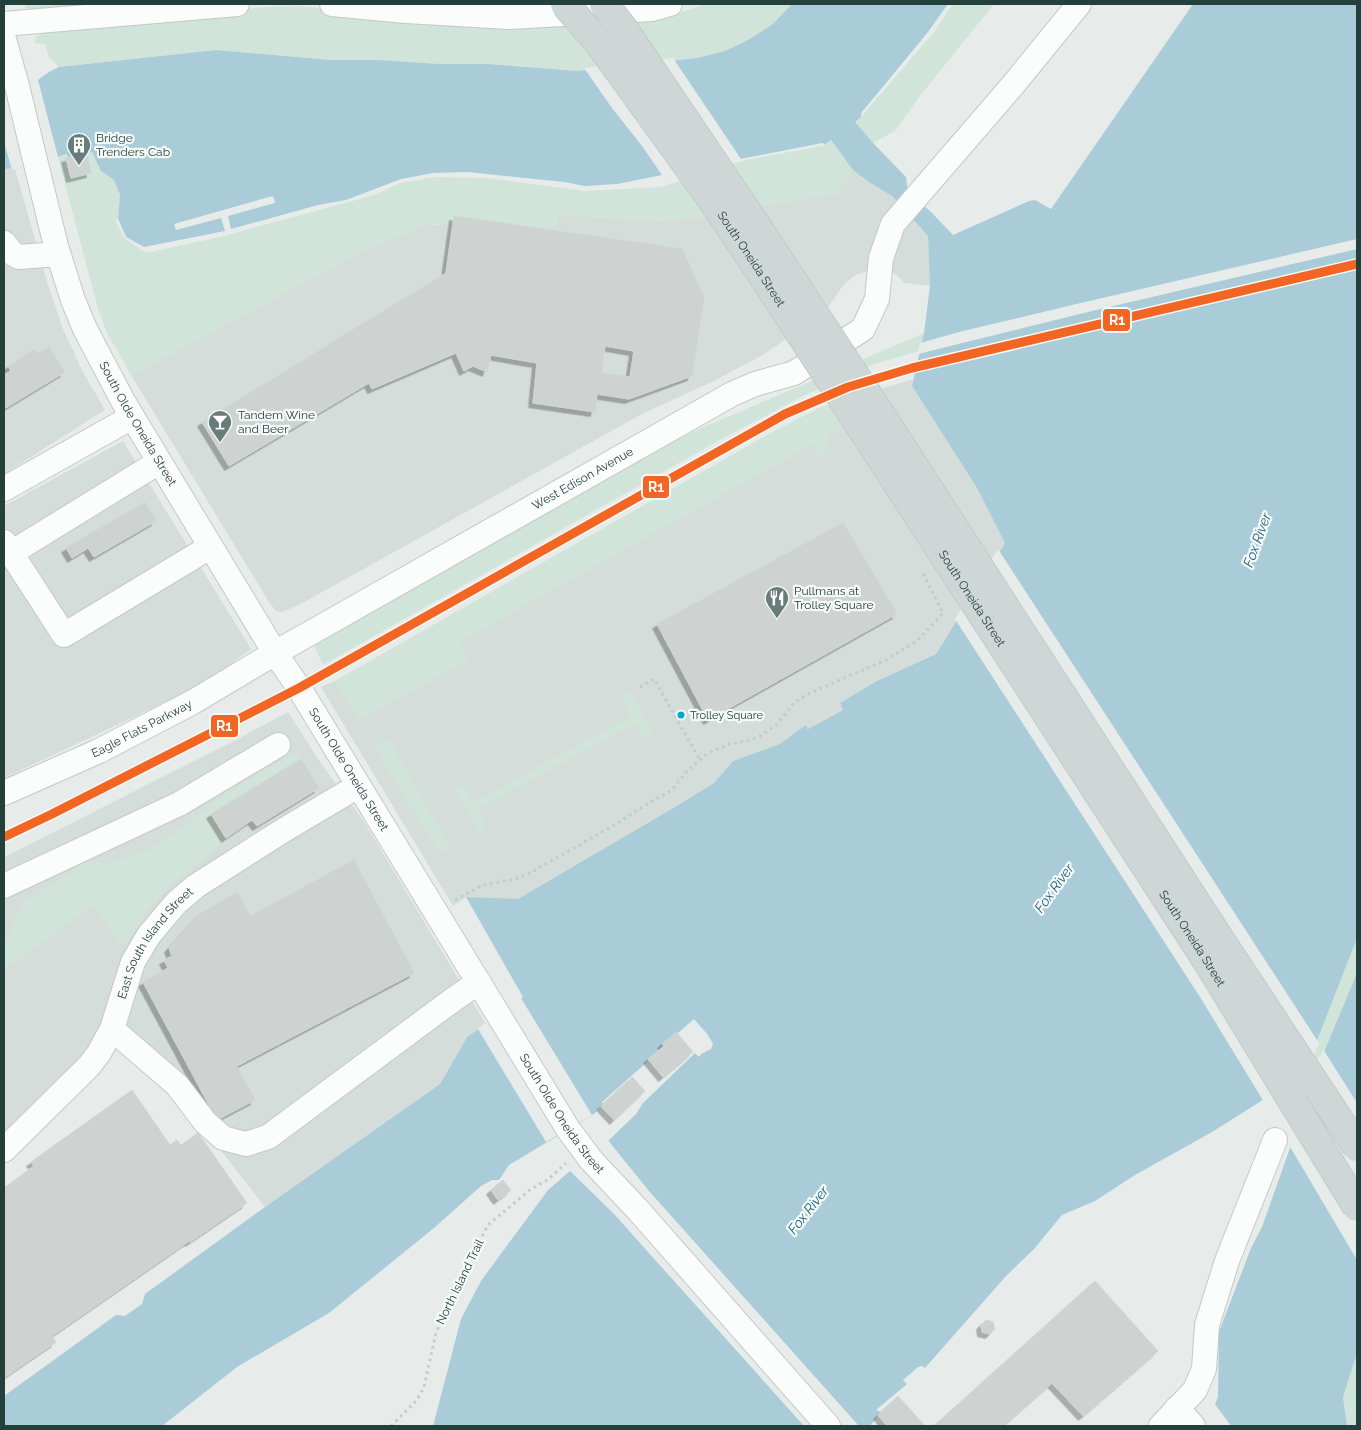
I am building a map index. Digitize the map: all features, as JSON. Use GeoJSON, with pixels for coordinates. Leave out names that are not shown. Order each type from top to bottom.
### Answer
{"type":"FeatureCollection","features":[{"type":"Feature","properties":{"kind":"main road","name":"South Oneida Street"},"geometry":{"type":"LineString","coordinates":[[565,4],[598,42],[757,267],[1207,961],[1357,1207]]}},
{"type":"Feature","properties":{"kind":"main road","name":"South Oneida Street"},"geometry":{"type":"LineString","coordinates":[[604,4],[623,28],[872,400],[1219,938],[1357,1148]]}},
{"type":"Feature","properties":{"kind":"street"},"geometry":{"type":"LineString","coordinates":[[4,24],[237,4]]}},
{"type":"Feature","properties":{"kind":"street"},"geometry":{"type":"LineString","coordinates":[[332,4],[406,11],[509,17],[652,9],[670,4]]}},
{"type":"Feature","properties":{"kind":"street","name":"West Edison Avenue"},"geometry":{"type":"LineString","coordinates":[[275,653],[732,394],[755,384],[794,373],[863,329],[877,299],[881,258],[893,224],[1013,86],[1079,4]]}},
{"type":"Feature","properties":{"kind":"street","name":"South Olde Oneida Street"},"geometry":{"type":"LineString","coordinates":[[4,39],[58,254],[73,300],[85,329],[132,417],[568,1129],[576,1159],[638,1210],[828,1426]]}},
{"type":"Feature","properties":{"kind":"street"},"geometry":{"type":"LineString","coordinates":[[4,244],[12,253],[19,257],[58,254]]}},
{"type":"Feature","properties":{"kind":"street"},"geometry":{"type":"LineString","coordinates":[[4,489],[132,417]]}},
{"type":"Feature","properties":{"kind":"street"},"geometry":{"type":"LineString","coordinates":[[159,462],[7,548],[64,635],[210,547]]}},
{"type":"Feature","properties":{"kind":"street","name":"Eagle Flats Parkway"},"geometry":{"type":"LineString","coordinates":[[4,793],[107,747],[193,702],[275,653]]}},
{"type":"Feature","properties":{"kind":"street"},"geometry":{"type":"LineString","coordinates":[[4,886],[179,804],[278,744]]}},
{"type":"Feature","properties":{"kind":"street","name":"East South Island Street"},"geometry":{"type":"LineString","coordinates":[[4,1150],[89,1066],[99,1053],[112,1029],[133,962],[149,936],[176,903],[196,886],[358,786]]}},
{"type":"Feature","properties":{"kind":"street"},"geometry":{"type":"LineString","coordinates":[[112,1029],[177,1086],[205,1122],[223,1138],[246,1144],[268,1137],[478,982]]}},
{"type":"Feature","properties":{"kind":"street"},"geometry":{"type":"LineString","coordinates":[[1161,1426],[1195,1390],[1204,1369],[1207,1325],[1226,1261],[1276,1140]]}},
{"type":"Feature","properties":{"kind":"street"},"geometry":{"type":"LineString","coordinates":[[1178,1408],[1193,1426]]}},
{"type":"Feature","properties":{"kind":"path"},"geometry":{"type":"LineString","coordinates":[[435,911],[483,885],[515,879],[530,873],[672,790],[688,770],[708,754],[730,744],[750,740],[762,735],[777,724],[795,702],[808,694],[886,660],[917,641],[944,613],[921,570]]}},
{"type":"Feature","properties":{"kind":"path"},"geometry":{"type":"LineString","coordinates":[[640,687],[654,679],[700,760]]}},
{"type":"Feature","properties":{"kind":"path","name":"North Island Trail"},"geometry":{"type":"LineString","coordinates":[[391,1426],[417,1400],[424,1387],[436,1332],[452,1293],[488,1225],[531,1189],[549,1179],[576,1159]]}},
{"type":"Feature","properties":{"kind":"shaded area"},"geometry":{"type":"Polygon","coordinates":[[[11,168],[12,170],[15,169],[48,285],[63,329],[82,370],[105,410],[4,474],[4,170],[11,168]]]}},
{"type":"Feature","properties":{"kind":"shaded area"},"geometry":{"type":"Polygon","coordinates":[[[853,170],[865,180],[892,196],[928,236],[930,286],[905,283],[894,273],[869,271],[857,274],[842,287],[818,318],[761,356],[714,381],[642,414],[299,605],[282,612],[276,611],[269,602],[131,375],[353,256],[424,225],[452,224],[454,216],[555,231],[558,215],[655,221],[687,219],[837,193],[853,170]]]}},
{"type":"Feature","properties":{"kind":"shaded area"},"geometry":{"type":"Polygon","coordinates":[[[913,379],[912,386],[977,488],[1005,543],[936,654],[875,682],[840,703],[843,710],[808,729],[806,726],[781,744],[733,761],[714,783],[518,900],[466,897],[453,906],[321,687],[335,681],[771,433],[819,408],[913,379]]]}},
{"type":"Feature","properties":{"kind":"shaded area"},"geometry":{"type":"Polygon","coordinates":[[[123,441],[251,649],[202,685],[4,778],[4,506],[123,441]]]}},
{"type":"Feature","properties":{"kind":"shaded area"},"geometry":{"type":"Polygon","coordinates":[[[288,712],[320,762],[363,820],[485,1023],[467,1037],[440,1084],[265,1207],[127,1030],[95,1038],[81,1057],[4,1134],[4,857],[288,712]]]}},
{"type":"Feature","properties":{"kind":"green space"},"geometry":{"type":"Polygon","coordinates":[[[24,4],[156,4],[35,13],[25,7],[24,4]]]}},
{"type":"Feature","properties":{"kind":"green space"},"geometry":{"type":"Polygon","coordinates":[[[704,4],[792,4],[773,24],[746,41],[725,51],[697,58],[577,71],[488,64],[331,60],[216,50],[59,67],[49,57],[45,44],[35,43],[36,36],[50,31],[265,7],[299,6],[342,10],[651,20],[704,4]]]}},
{"type":"Feature","properties":{"kind":"green space"},"geometry":{"type":"Polygon","coordinates":[[[951,4],[994,4],[919,97],[895,131],[873,143],[854,122],[861,117],[951,4]]]}},
{"type":"Feature","properties":{"kind":"green space"},"geometry":{"type":"Polygon","coordinates":[[[831,140],[853,170],[837,193],[687,219],[655,221],[558,215],[555,231],[454,216],[452,224],[424,225],[353,256],[131,375],[107,333],[98,309],[58,157],[68,154],[68,157],[92,152],[101,171],[114,180],[120,195],[118,219],[401,181],[435,174],[746,158],[824,144],[831,140]]]}},
{"type":"Feature","properties":{"kind":"green space"},"geometry":{"type":"Polygon","coordinates":[[[924,333],[920,351],[877,363],[801,397],[716,442],[323,665],[314,646],[317,642],[665,446],[697,430],[924,333]]]}},
{"type":"Feature","properties":{"kind":"green space"},"geometry":{"type":"Polygon","coordinates":[[[847,399],[850,420],[830,435],[822,461],[813,444],[460,642],[468,659],[465,662],[359,720],[335,681],[771,433],[819,408],[847,399]]]}},
{"type":"Feature","properties":{"kind":"green space"},"geometry":{"type":"Polygon","coordinates":[[[629,693],[633,696],[652,731],[653,735],[650,738],[647,739],[643,736],[636,723],[477,809],[485,827],[480,831],[477,828],[457,792],[456,789],[459,786],[465,788],[473,803],[631,716],[623,697],[629,693]]]}},
{"type":"Feature","properties":{"kind":"green space"},"geometry":{"type":"Polygon","coordinates":[[[387,739],[390,741],[447,843],[447,848],[443,851],[438,851],[375,748],[387,739]]]}},
{"type":"Feature","properties":{"kind":"green space"},"geometry":{"type":"Polygon","coordinates":[[[294,753],[301,759],[212,814],[226,838],[205,858],[172,883],[147,910],[125,945],[118,941],[93,905],[4,970],[4,942],[23,903],[86,862],[111,863],[146,851],[193,820],[213,802],[294,753]]]}},
{"type":"Feature","properties":{"kind":"green space"},"geometry":{"type":"Polygon","coordinates":[[[1357,938],[1357,973],[1324,1052],[1304,1074],[1357,938]]]}},
{"type":"Feature","properties":{"kind":"green space"},"geometry":{"type":"Polygon","coordinates":[[[1357,1353],[1357,1426],[1347,1426],[1343,1397],[1357,1353]]]}},
{"type":"Feature","properties":{"kind":"water","name":"Fox River"},"geometry":{"type":"Polygon","coordinates":[[[792,4],[951,4],[933,29],[855,122],[906,177],[908,191],[953,235],[1029,201],[1035,200],[1051,209],[1193,4],[1357,4],[1357,938],[1304,1074],[1212,1132],[1135,1175],[1095,1201],[1062,1215],[1034,1249],[1006,1276],[925,1368],[922,1366],[918,1367],[903,1380],[907,1384],[876,1410],[881,1412],[870,1426],[433,1426],[461,1319],[481,1281],[548,1190],[608,1141],[636,1114],[643,1103],[695,1053],[699,1057],[711,1049],[713,1044],[708,1035],[694,1019],[602,1102],[603,1104],[594,1114],[509,1165],[499,1180],[492,1180],[481,1186],[434,1228],[329,1313],[237,1367],[162,1426],[4,1426],[4,1396],[116,1315],[125,1316],[142,1304],[145,1294],[440,1084],[467,1037],[523,997],[466,897],[518,899],[714,783],[733,761],[780,744],[806,725],[808,729],[843,710],[840,703],[875,682],[936,654],[1005,543],[977,488],[912,386],[924,333],[930,286],[928,236],[892,196],[853,170],[831,140],[824,145],[823,143],[746,158],[660,184],[585,189],[487,175],[435,174],[401,181],[371,193],[223,234],[146,250],[126,237],[118,219],[120,195],[114,180],[101,171],[92,152],[68,157],[67,154],[12,170],[11,168],[4,170],[4,89],[38,80],[59,67],[216,50],[331,60],[488,64],[577,71],[697,58],[725,51],[746,41],[773,24],[792,4]]]}},
{"type":"Feature","properties":{"kind":"water"},"geometry":{"type":"Polygon","coordinates":[[[1357,973],[1357,1353],[1343,1397],[1347,1426],[1231,1426],[1215,1404],[1218,1397],[1219,1332],[1251,1248],[1262,1227],[1324,1052],[1357,973]]]}},
{"type":"Feature","properties":{"kind":"pier"},"geometry":{"type":"Polygon","coordinates":[[[948,4],[953,4],[935,31],[861,117],[862,112],[928,32],[948,4]]]}},
{"type":"Feature","properties":{"kind":"pier"},"geometry":{"type":"Polygon","coordinates":[[[673,58],[741,159],[823,143],[825,147],[746,160],[660,187],[585,191],[487,178],[435,177],[401,183],[371,196],[224,236],[146,253],[124,238],[116,221],[118,219],[126,237],[144,247],[225,231],[221,218],[176,230],[174,224],[273,196],[275,203],[228,216],[231,229],[318,205],[346,200],[401,179],[433,173],[468,172],[585,186],[617,184],[662,175],[584,68],[673,58]]]}},
{"type":"Feature","properties":{"kind":"pier"},"geometry":{"type":"Polygon","coordinates":[[[38,80],[58,157],[12,170],[4,142],[4,89],[38,80]]]}},
{"type":"Feature","properties":{"kind":"pier"},"geometry":{"type":"Polygon","coordinates":[[[1357,239],[1357,249],[918,354],[920,343],[959,332],[1357,239]]]}},
{"type":"Feature","properties":{"kind":"pier"},"geometry":{"type":"Polygon","coordinates":[[[1357,259],[1357,270],[912,373],[915,361],[1357,259]]]}},
{"type":"Feature","properties":{"kind":"pier"},"geometry":{"type":"Polygon","coordinates":[[[998,549],[1319,1043],[1306,1075],[1264,1102],[1200,997],[955,619],[998,549]]]}},
{"type":"Feature","properties":{"kind":"pier"},"geometry":{"type":"Polygon","coordinates":[[[521,998],[592,1115],[546,1142],[478,1029],[521,998]]]}},
{"type":"Feature","properties":{"kind":"pier"},"geometry":{"type":"Polygon","coordinates":[[[1323,1049],[1357,1103],[1357,1260],[1289,1145],[1323,1049]]]}},
{"type":"Feature","properties":{"kind":"pier"},"geometry":{"type":"Polygon","coordinates":[[[607,1139],[649,1191],[859,1426],[804,1426],[614,1214],[569,1170],[607,1139]]]}},
{"type":"Feature","properties":{"kind":"building","name":"Bridge Trenders Cab"},"geometry":{"type":"Polygon","coordinates":[[[86,153],[91,173],[71,178],[66,158],[86,153]]]}},
{"type":"Feature","properties":{"kind":"building"},"geometry":{"type":"Polygon","coordinates":[[[454,216],[682,249],[704,297],[692,376],[629,399],[597,394],[595,412],[533,403],[537,363],[491,355],[487,372],[473,366],[464,371],[456,353],[372,389],[369,383],[229,466],[202,422],[446,273],[454,216]],[[605,346],[601,373],[630,377],[634,351],[605,346]]]}},
{"type":"Feature","properties":{"kind":"building"},"geometry":{"type":"Polygon","coordinates":[[[49,347],[65,372],[4,409],[4,375],[11,371],[8,366],[34,350],[37,354],[49,347]]]}},
{"type":"Feature","properties":{"kind":"building"},"geometry":{"type":"Polygon","coordinates":[[[145,502],[156,521],[94,557],[88,548],[72,558],[66,548],[145,502]]]}},
{"type":"Feature","properties":{"kind":"building","name":"Pullmans at Trolley Square"},"geometry":{"type":"Polygon","coordinates":[[[843,523],[897,614],[708,720],[657,624],[843,523]]]}},
{"type":"Feature","properties":{"kind":"building"},"geometry":{"type":"Polygon","coordinates":[[[301,759],[319,788],[257,826],[252,820],[226,838],[211,814],[301,759]]]}},
{"type":"Feature","properties":{"kind":"building"},"geometry":{"type":"Polygon","coordinates":[[[354,860],[414,973],[237,1066],[255,1100],[217,1120],[143,982],[168,968],[164,960],[172,956],[169,948],[200,914],[238,892],[250,916],[354,860]]]}},
{"type":"Feature","properties":{"kind":"building"},"geometry":{"type":"Polygon","coordinates":[[[676,1032],[693,1052],[663,1077],[648,1059],[664,1046],[662,1044],[676,1032]]]}},
{"type":"Feature","properties":{"kind":"building"},"geometry":{"type":"Polygon","coordinates":[[[632,1077],[645,1091],[614,1120],[601,1106],[632,1077]]]}},
{"type":"Feature","properties":{"kind":"building"},"geometry":{"type":"Polygon","coordinates":[[[132,1090],[170,1145],[177,1140],[181,1145],[198,1133],[247,1203],[52,1336],[56,1342],[5,1377],[4,1188],[34,1166],[31,1162],[132,1090]]]}},
{"type":"Feature","properties":{"kind":"building"},"geometry":{"type":"Polygon","coordinates":[[[503,1180],[511,1190],[498,1200],[491,1190],[503,1180]]]}},
{"type":"Feature","properties":{"kind":"building"},"geometry":{"type":"Polygon","coordinates":[[[1095,1281],[1158,1351],[1083,1416],[1052,1383],[1003,1426],[934,1426],[1095,1281]]]}},
{"type":"Feature","properties":{"kind":"building"},"geometry":{"type":"Polygon","coordinates":[[[986,1320],[993,1322],[995,1329],[990,1334],[982,1332],[981,1325],[986,1320]]]}},
{"type":"Feature","properties":{"kind":"building"},"geometry":{"type":"Polygon","coordinates":[[[898,1396],[925,1426],[887,1426],[878,1415],[898,1396]]]}},
{"type":"Feature","properties":{"kind":"transit line","name":"R1"},"geometry":{"type":"LineString","coordinates":[[4,837],[299,688],[785,414],[848,387],[912,368],[1357,264]]}},
{"type":"Feature","properties":{"kind":"place","name":"Bridge Trenders Cab"},"geometry":{"type":"Point","coordinates":[79,166]}},
{"type":"Feature","properties":{"kind":"place","name":"Tandem Wine and Beer"},"geometry":{"type":"Point","coordinates":[220,443]}},
{"type":"Feature","properties":{"kind":"place","name":"Pullmans at Trolley Square"},"geometry":{"type":"Point","coordinates":[777,619]}},
{"type":"Feature","properties":{"kind":"place","name":"Trolley Square"},"geometry":{"type":"Point","coordinates":[681,715]}}]}
